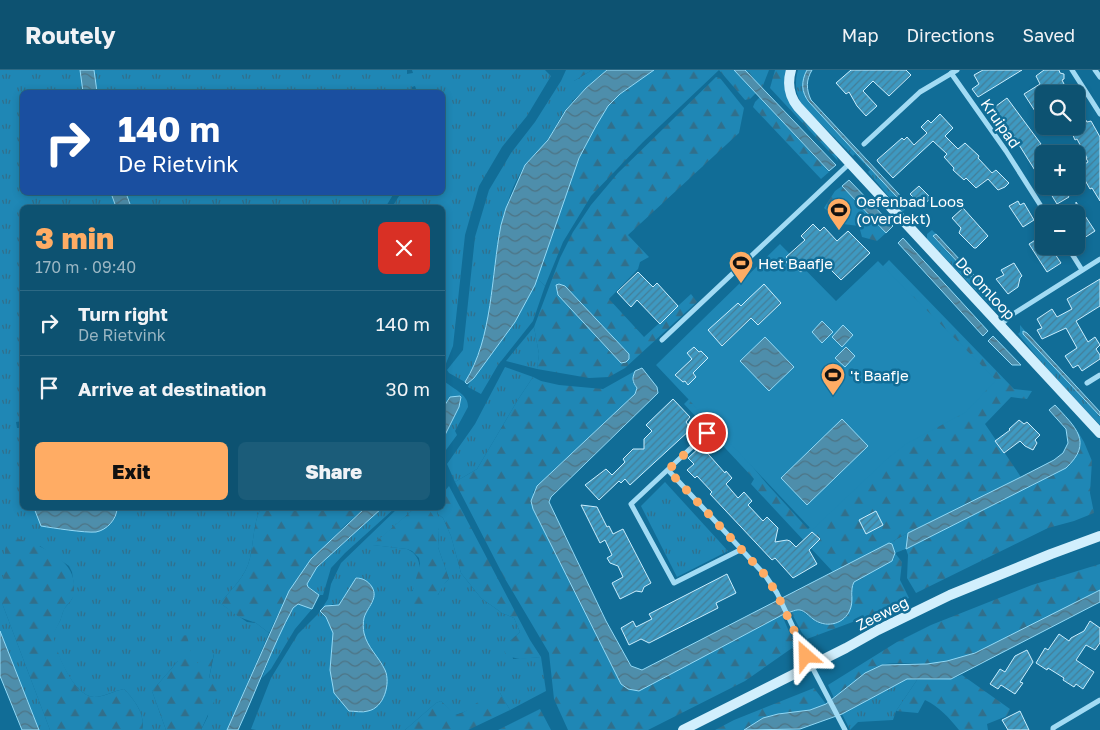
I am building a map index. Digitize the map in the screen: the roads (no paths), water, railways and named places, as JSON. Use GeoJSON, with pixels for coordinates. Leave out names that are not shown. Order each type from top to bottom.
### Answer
{"type":"FeatureCollection","features":[{"type":"Feature","properties":{"kind":"street","name":"De Omloop"},"geometry":{"type":"LineString","coordinates":[[791,70],[789,84],[790,94],[794,102],[1100,433]]}},
{"type":"Feature","properties":{"kind":"street"},"geometry":{"type":"LineString","coordinates":[[864,144],[920,92],[956,70]]}},
{"type":"Feature","properties":{"kind":"street"},"geometry":{"type":"LineString","coordinates":[[1072,70],[1100,112]]}},
{"type":"Feature","properties":{"kind":"street"},"geometry":{"type":"LineString","coordinates":[[1095,70],[1100,77]]}},
{"type":"Feature","properties":{"kind":"street","name":"Kruipad"},"geometry":{"type":"LineString","coordinates":[[951,73],[1006,151],[1040,205]]}},
{"type":"Feature","properties":{"kind":"street"},"geometry":{"type":"LineString","coordinates":[[662,340],[850,163]]}},
{"type":"Feature","properties":{"kind":"street"},"geometry":{"type":"LineString","coordinates":[[1073,255],[1082,270]]}},
{"type":"Feature","properties":{"kind":"street"},"geometry":{"type":"LineString","coordinates":[[1000,325],[1013,314],[1100,259]]}},
{"type":"Feature","properties":{"kind":"street"},"geometry":{"type":"LineString","coordinates":[[1087,383],[1100,375]]}},
{"type":"Feature","properties":{"kind":"street"},"geometry":{"type":"LineString","coordinates":[[707,433],[631,504],[674,583],[742,549]]}},
{"type":"Feature","properties":{"kind":"street"},"geometry":{"type":"LineString","coordinates":[[668,470],[765,575],[779,598],[845,730]]}},
{"type":"Feature","properties":{"kind":"street","name":"Zeeweg"},"geometry":{"type":"LineString","coordinates":[[683,730],[950,596],[1100,536]]}},
{"type":"Feature","properties":{"kind":"street"},"geometry":{"type":"LineString","coordinates":[[1053,730],[1053,728],[1100,700]]}},
{"type":"Feature","properties":{"kind":"water"},"geometry":{"type":"Polygon","coordinates":[[[80,70],[94,70],[97,90],[83,90],[80,70]]]}},
{"type":"Feature","properties":{"kind":"water"},"geometry":{"type":"Polygon","coordinates":[[[607,70],[654,70],[620,94],[608,106],[596,126],[579,158],[535,285],[515,322],[474,378],[467,384],[465,382],[474,365],[486,326],[501,225],[506,208],[525,165],[548,140],[566,110],[586,88],[607,70]]]}},
{"type":"Feature","properties":{"kind":"water"},"geometry":{"type":"Polygon","coordinates":[[[734,70],[745,70],[836,165],[829,171],[734,70]]]}},
{"type":"Feature","properties":{"kind":"water"},"geometry":{"type":"Polygon","coordinates":[[[807,70],[812,70],[807,85],[811,100],[909,205],[907,208],[809,102],[804,94],[803,86],[807,70]]]}},
{"type":"Feature","properties":{"kind":"water"},"geometry":{"type":"Polygon","coordinates":[[[849,180],[893,226],[886,233],[842,186],[849,180]]]}},
{"type":"Feature","properties":{"kind":"water"},"geometry":{"type":"Polygon","coordinates":[[[112,195],[127,195],[130,205],[115,205],[112,195]]]}},
{"type":"Feature","properties":{"kind":"water"},"geometry":{"type":"Polygon","coordinates":[[[936,234],[999,302],[998,305],[933,236],[936,234]]]}},
{"type":"Feature","properties":{"kind":"water"},"geometry":{"type":"Polygon","coordinates":[[[903,238],[988,331],[983,336],[898,243],[903,238]]]}},
{"type":"Feature","properties":{"kind":"water"},"geometry":{"type":"Polygon","coordinates":[[[556,285],[565,286],[629,354],[629,359],[626,362],[621,363],[558,295],[556,285]]]}},
{"type":"Feature","properties":{"kind":"water"},"geometry":{"type":"Polygon","coordinates":[[[822,321],[833,332],[822,343],[812,332],[822,321]]]}},
{"type":"Feature","properties":{"kind":"water"},"geometry":{"type":"Polygon","coordinates":[[[843,325],[853,335],[842,347],[832,337],[843,325]]]}},
{"type":"Feature","properties":{"kind":"water"},"geometry":{"type":"Polygon","coordinates":[[[1023,331],[1027,333],[1100,412],[1100,416],[1023,334],[1023,331]]]}},
{"type":"Feature","properties":{"kind":"water"},"geometry":{"type":"Polygon","coordinates":[[[993,336],[1021,365],[1012,365],[988,341],[993,336]]]}},
{"type":"Feature","properties":{"kind":"water"},"geometry":{"type":"Polygon","coordinates":[[[765,337],[794,367],[769,391],[740,361],[765,337]]]}},
{"type":"Feature","properties":{"kind":"water"},"geometry":{"type":"Polygon","coordinates":[[[846,347],[855,356],[845,367],[835,358],[846,347]]]}},
{"type":"Feature","properties":{"kind":"water"},"geometry":{"type":"Polygon","coordinates":[[[642,368],[657,387],[658,393],[551,497],[549,502],[606,621],[631,666],[642,670],[889,543],[892,544],[895,553],[892,561],[854,582],[851,608],[842,620],[833,624],[823,624],[805,612],[793,611],[782,615],[639,691],[628,689],[621,684],[533,509],[531,501],[537,486],[635,394],[637,388],[633,382],[633,376],[635,371],[642,368]]]}},
{"type":"Feature","properties":{"kind":"water"},"geometry":{"type":"Polygon","coordinates":[[[450,397],[461,397],[459,407],[445,435],[445,405],[450,397]]]}},
{"type":"Feature","properties":{"kind":"water"},"geometry":{"type":"Polygon","coordinates":[[[1055,405],[1075,428],[1080,442],[1079,450],[1066,468],[906,549],[908,533],[1054,460],[1063,453],[1068,443],[1066,429],[1049,410],[1055,405]]]}},
{"type":"Feature","properties":{"kind":"water"},"geometry":{"type":"Polygon","coordinates":[[[842,419],[868,446],[807,505],[781,478],[842,419]]]}},
{"type":"Feature","properties":{"kind":"water"},"geometry":{"type":"Polygon","coordinates":[[[35,510],[117,510],[113,520],[96,532],[41,526],[35,510]]]}},
{"type":"Feature","properties":{"kind":"water"},"geometry":{"type":"Polygon","coordinates":[[[363,510],[380,510],[317,567],[307,584],[308,587],[319,595],[312,609],[298,604],[293,608],[238,730],[227,730],[289,591],[311,559],[363,510]]]}},
{"type":"Feature","properties":{"kind":"water"},"geometry":{"type":"Polygon","coordinates":[[[356,578],[367,582],[374,591],[373,599],[364,618],[364,631],[368,643],[387,675],[385,694],[382,700],[374,709],[363,712],[349,711],[334,693],[330,670],[333,633],[326,617],[320,611],[325,606],[339,605],[356,578]]]}},
{"type":"Feature","properties":{"kind":"water"},"geometry":{"type":"Polygon","coordinates":[[[1100,590],[1100,602],[951,679],[907,679],[842,714],[800,729],[744,730],[763,718],[810,710],[826,704],[865,673],[882,665],[927,664],[947,661],[975,653],[1100,590]]]}},
{"type":"Feature","properties":{"kind":"water"},"geometry":{"type":"Polygon","coordinates":[[[0,631],[39,730],[22,730],[0,676],[0,631]]]}},
{"type":"Feature","properties":{"kind":"place","name":"Oefenbad Loos (overdekt)"},"geometry":{"type":"Point","coordinates":[839,231]}},
{"type":"Feature","properties":{"kind":"place","name":"Het Baafje"},"geometry":{"type":"Point","coordinates":[741,284]}},
{"type":"Feature","properties":{"kind":"place","name":"'t Baafje"},"geometry":{"type":"Point","coordinates":[833,396]}}]}
